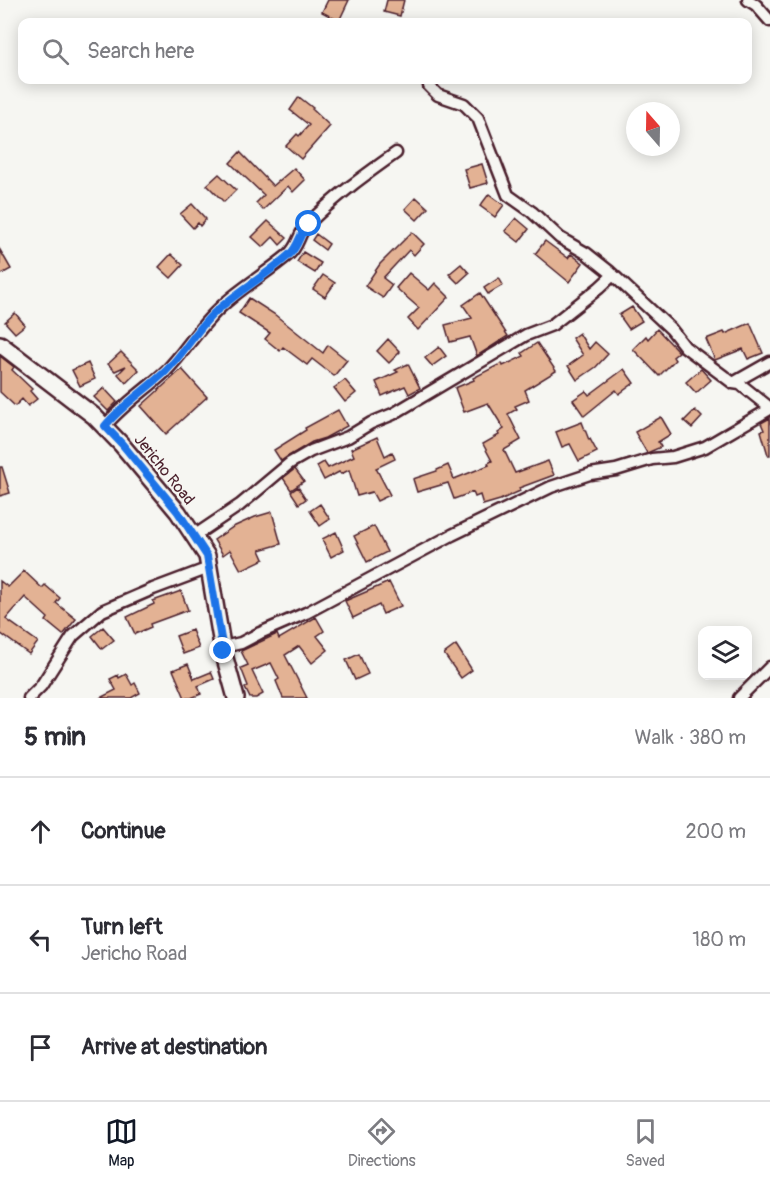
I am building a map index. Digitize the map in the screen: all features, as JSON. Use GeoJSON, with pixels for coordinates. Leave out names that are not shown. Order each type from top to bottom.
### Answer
{"type":"FeatureCollection","features":[{"type":"Feature","properties":{"kind":"street"},"geometry":{"type":"LineString","coordinates":[[748,0],[756,5],[770,21]]}},
{"type":"Feature","properties":{"kind":"street"},"geometry":{"type":"LineString","coordinates":[[223,646],[242,643],[306,613],[551,487],[590,474],[616,470],[652,459],[674,457],[705,447],[770,409],[740,384],[733,383],[685,347],[671,329],[613,275],[586,253],[560,238],[532,212],[508,195],[478,118],[464,104],[438,95],[429,86]]}},
{"type":"Feature","properties":{"kind":"street"},"geometry":{"type":"LineString","coordinates":[[105,426],[113,416],[166,371],[210,318],[234,296],[291,253],[299,242],[300,233],[338,196],[396,153]]}},
{"type":"Feature","properties":{"kind":"street"},"geometry":{"type":"LineString","coordinates":[[194,536],[240,505],[290,463],[311,451],[348,437],[371,423],[393,414],[526,335],[552,325],[600,288],[613,275]]}},
{"type":"Feature","properties":{"kind":"street","name":"Jericho Road"},"geometry":{"type":"LineString","coordinates":[[0,344],[105,426],[178,512],[207,556],[223,646],[236,698]]}},
{"type":"Feature","properties":{"kind":"street"},"geometry":{"type":"LineString","coordinates":[[733,383],[770,362]]}},
{"type":"Feature","properties":{"kind":"street"},"geometry":{"type":"LineString","coordinates":[[29,698],[41,686],[73,636],[102,612],[209,568]]}},
{"type":"Feature","properties":{"kind":"street"},"geometry":{"type":"LineString","coordinates":[[739,698],[770,667]]}},
{"type":"Feature","properties":{"kind":"building"},"geometry":{"type":"Polygon","coordinates":[[[328,0],[349,0],[340,18],[333,18],[322,12],[328,0]]]}},
{"type":"Feature","properties":{"kind":"building"},"geometry":{"type":"Polygon","coordinates":[[[387,0],[404,0],[400,16],[384,12],[387,0]]]}},
{"type":"Feature","properties":{"kind":"building"},"geometry":{"type":"Polygon","coordinates":[[[299,97],[330,126],[301,159],[286,146],[309,125],[290,110],[299,97]]]}},
{"type":"Feature","properties":{"kind":"building"},"geometry":{"type":"Polygon","coordinates":[[[240,152],[273,186],[294,168],[305,180],[293,192],[288,186],[263,210],[256,203],[264,195],[230,163],[240,152]]]}},
{"type":"Feature","properties":{"kind":"building"},"geometry":{"type":"Polygon","coordinates":[[[482,164],[488,183],[470,188],[464,169],[482,164]]]}},
{"type":"Feature","properties":{"kind":"building"},"geometry":{"type":"Polygon","coordinates":[[[219,174],[236,190],[224,202],[207,185],[219,174]]]}},
{"type":"Feature","properties":{"kind":"building"},"geometry":{"type":"Polygon","coordinates":[[[489,194],[504,205],[495,217],[480,206],[489,194]]]}},
{"type":"Feature","properties":{"kind":"building"},"geometry":{"type":"Polygon","coordinates":[[[416,197],[428,208],[417,220],[405,209],[416,197]]]}},
{"type":"Feature","properties":{"kind":"building"},"geometry":{"type":"Polygon","coordinates":[[[192,204],[206,219],[200,226],[198,223],[193,228],[180,214],[192,204]]]}},
{"type":"Feature","properties":{"kind":"building"},"geometry":{"type":"Polygon","coordinates":[[[516,218],[529,229],[519,242],[505,231],[516,218]]]}},
{"type":"Feature","properties":{"kind":"building"},"geometry":{"type":"Polygon","coordinates":[[[268,221],[287,238],[280,245],[273,237],[263,247],[252,237],[268,221]]]}},
{"type":"Feature","properties":{"kind":"building"},"geometry":{"type":"Polygon","coordinates":[[[412,232],[424,244],[414,255],[409,250],[383,278],[392,285],[383,298],[365,286],[380,264],[412,232]]]}},
{"type":"Feature","properties":{"kind":"building"},"geometry":{"type":"Polygon","coordinates":[[[316,234],[329,244],[325,250],[312,240],[316,234]]]}},
{"type":"Feature","properties":{"kind":"building"},"geometry":{"type":"Polygon","coordinates":[[[545,241],[568,258],[571,254],[583,263],[569,282],[535,254],[545,241]]]}},
{"type":"Feature","properties":{"kind":"building"},"geometry":{"type":"Polygon","coordinates":[[[0,250],[11,269],[0,275],[0,250]]]}},
{"type":"Feature","properties":{"kind":"building"},"geometry":{"type":"Polygon","coordinates":[[[303,252],[321,263],[315,273],[297,262],[303,252]]]}},
{"type":"Feature","properties":{"kind":"building"},"geometry":{"type":"Polygon","coordinates":[[[171,254],[183,265],[171,278],[159,267],[171,254]]]}},
{"type":"Feature","properties":{"kind":"building"},"geometry":{"type":"Polygon","coordinates":[[[461,264],[469,273],[458,283],[449,274],[461,264]]]}},
{"type":"Feature","properties":{"kind":"building"},"geometry":{"type":"Polygon","coordinates":[[[409,273],[429,290],[435,283],[449,297],[418,330],[408,319],[419,308],[396,288],[409,273]]]}},
{"type":"Feature","properties":{"kind":"building"},"geometry":{"type":"Polygon","coordinates":[[[323,275],[335,283],[325,297],[313,289],[323,275]]]}},
{"type":"Feature","properties":{"kind":"building"},"geometry":{"type":"Polygon","coordinates":[[[499,278],[503,285],[488,294],[484,288],[499,278]]]}},
{"type":"Feature","properties":{"kind":"building"},"geometry":{"type":"Polygon","coordinates":[[[480,293],[508,336],[477,356],[470,337],[450,342],[445,325],[472,318],[463,305],[480,293]]]}},
{"type":"Feature","properties":{"kind":"building"},"geometry":{"type":"Polygon","coordinates":[[[249,298],[274,314],[323,353],[328,345],[347,360],[334,376],[312,359],[307,365],[283,347],[280,351],[265,339],[270,333],[239,313],[249,298]]]}},
{"type":"Feature","properties":{"kind":"building"},"geometry":{"type":"Polygon","coordinates":[[[632,307],[642,321],[629,329],[619,315],[632,307]]]}},
{"type":"Feature","properties":{"kind":"building"},"geometry":{"type":"Polygon","coordinates":[[[15,313],[25,325],[15,333],[5,322],[15,313]]]}},
{"type":"Feature","properties":{"kind":"building"},"geometry":{"type":"Polygon","coordinates":[[[750,323],[763,353],[748,359],[743,349],[715,360],[706,339],[750,323]]]}},
{"type":"Feature","properties":{"kind":"building"},"geometry":{"type":"Polygon","coordinates":[[[657,329],[679,352],[673,357],[675,360],[659,376],[633,349],[646,336],[648,339],[657,329]]]}},
{"type":"Feature","properties":{"kind":"building"},"geometry":{"type":"Polygon","coordinates":[[[579,333],[589,349],[595,342],[608,354],[596,367],[577,380],[568,366],[583,355],[572,338],[579,333]]]}},
{"type":"Feature","properties":{"kind":"building"},"geometry":{"type":"Polygon","coordinates":[[[388,339],[400,352],[389,363],[377,351],[388,339]]]}},
{"type":"Feature","properties":{"kind":"building"},"geometry":{"type":"Polygon","coordinates":[[[537,343],[556,371],[525,390],[529,400],[515,406],[517,409],[508,414],[521,440],[504,450],[515,473],[548,461],[554,475],[519,488],[520,491],[500,500],[483,505],[480,495],[475,497],[473,492],[454,499],[448,483],[417,492],[413,479],[448,465],[454,479],[489,465],[488,463],[492,461],[483,444],[499,435],[498,433],[504,429],[488,403],[464,412],[455,388],[474,380],[473,378],[502,363],[503,366],[524,356],[522,353],[537,343]]]}},
{"type":"Feature","properties":{"kind":"building"},"geometry":{"type":"Polygon","coordinates":[[[439,347],[446,356],[432,366],[425,358],[439,347]]]}},
{"type":"Feature","properties":{"kind":"building"},"geometry":{"type":"Polygon","coordinates":[[[121,352],[139,370],[126,383],[118,374],[126,366],[115,371],[108,364],[121,352]]]}},
{"type":"Feature","properties":{"kind":"building"},"geometry":{"type":"Polygon","coordinates":[[[0,356],[14,367],[12,370],[32,389],[30,391],[37,399],[28,406],[22,399],[15,406],[0,392],[0,356]]]}},
{"type":"Feature","properties":{"kind":"building"},"geometry":{"type":"Polygon","coordinates":[[[88,363],[95,379],[80,386],[72,370],[88,363]]]}},
{"type":"Feature","properties":{"kind":"building"},"geometry":{"type":"Polygon","coordinates":[[[408,364],[420,388],[409,394],[405,386],[382,396],[376,382],[398,372],[395,370],[408,364]]]}},
{"type":"Feature","properties":{"kind":"building"},"geometry":{"type":"Polygon","coordinates":[[[182,369],[207,397],[166,434],[141,406],[182,369]]]}},
{"type":"Feature","properties":{"kind":"building"},"geometry":{"type":"Polygon","coordinates":[[[624,369],[634,383],[619,394],[616,390],[584,416],[573,400],[586,391],[589,395],[624,369]]]}},
{"type":"Feature","properties":{"kind":"building"},"geometry":{"type":"Polygon","coordinates":[[[701,369],[711,380],[696,393],[686,382],[701,369]]]}},
{"type":"Feature","properties":{"kind":"building"},"geometry":{"type":"Polygon","coordinates":[[[345,380],[356,393],[345,402],[334,388],[345,380]]]}},
{"type":"Feature","properties":{"kind":"building"},"geometry":{"type":"Polygon","coordinates":[[[104,388],[117,402],[108,411],[94,397],[104,388]]]}},
{"type":"Feature","properties":{"kind":"building"},"geometry":{"type":"Polygon","coordinates":[[[338,410],[347,426],[312,442],[281,461],[274,450],[306,430],[305,428],[338,410]]]}},
{"type":"Feature","properties":{"kind":"building"},"geometry":{"type":"Polygon","coordinates":[[[695,410],[702,417],[692,428],[684,421],[695,410]]]}},
{"type":"Feature","properties":{"kind":"building"},"geometry":{"type":"Polygon","coordinates":[[[661,417],[671,434],[658,442],[661,447],[647,453],[635,432],[661,417]]]}},
{"type":"Feature","properties":{"kind":"building"},"geometry":{"type":"Polygon","coordinates":[[[770,418],[770,455],[768,455],[761,423],[770,418]]]}},
{"type":"Feature","properties":{"kind":"building"},"geometry":{"type":"Polygon","coordinates":[[[582,422],[597,452],[579,461],[570,444],[562,447],[556,432],[582,422]]]}},
{"type":"Feature","properties":{"kind":"building"},"geometry":{"type":"Polygon","coordinates":[[[377,437],[385,456],[392,452],[395,459],[376,468],[390,495],[377,501],[372,492],[357,496],[349,470],[341,474],[339,472],[324,480],[317,466],[324,462],[328,468],[354,456],[351,449],[377,437]]]}},
{"type":"Feature","properties":{"kind":"building"},"geometry":{"type":"Polygon","coordinates":[[[0,467],[2,467],[10,493],[0,496],[0,467]]]}},
{"type":"Feature","properties":{"kind":"building"},"geometry":{"type":"Polygon","coordinates":[[[295,469],[304,481],[291,490],[283,478],[295,469]]]}},
{"type":"Feature","properties":{"kind":"building"},"geometry":{"type":"Polygon","coordinates":[[[298,487],[306,499],[299,504],[291,492],[298,487]]]}},
{"type":"Feature","properties":{"kind":"building"},"geometry":{"type":"Polygon","coordinates":[[[320,504],[330,519],[320,526],[310,511],[320,504]]]}},
{"type":"Feature","properties":{"kind":"building"},"geometry":{"type":"Polygon","coordinates":[[[272,512],[281,544],[260,550],[264,559],[241,570],[230,550],[223,555],[214,540],[233,527],[272,512]]]}},
{"type":"Feature","properties":{"kind":"building"},"geometry":{"type":"Polygon","coordinates":[[[374,526],[387,552],[367,562],[354,536],[374,526]]]}},
{"type":"Feature","properties":{"kind":"building"},"geometry":{"type":"Polygon","coordinates":[[[336,532],[344,550],[331,557],[322,539],[336,532]]]}},
{"type":"Feature","properties":{"kind":"building"},"geometry":{"type":"Polygon","coordinates":[[[24,571],[42,588],[45,585],[60,598],[56,603],[76,619],[63,635],[46,621],[48,618],[25,597],[6,619],[38,642],[29,654],[0,633],[0,581],[8,587],[24,571]]]}},
{"type":"Feature","properties":{"kind":"building"},"geometry":{"type":"Polygon","coordinates":[[[389,582],[401,606],[383,614],[379,605],[353,618],[345,601],[389,582]]]}},
{"type":"Feature","properties":{"kind":"building"},"geometry":{"type":"Polygon","coordinates":[[[181,591],[188,610],[150,624],[151,627],[135,634],[127,617],[154,604],[153,601],[181,591]]]}},
{"type":"Feature","properties":{"kind":"building"},"geometry":{"type":"Polygon","coordinates":[[[316,617],[324,631],[317,636],[328,650],[312,663],[299,646],[285,655],[307,698],[283,698],[276,681],[279,679],[271,663],[252,671],[263,694],[250,698],[245,688],[248,686],[241,668],[248,665],[241,651],[277,634],[279,639],[316,617]]]}},
{"type":"Feature","properties":{"kind":"building"},"geometry":{"type":"Polygon","coordinates":[[[103,627],[114,640],[102,649],[92,636],[103,627]]]}},
{"type":"Feature","properties":{"kind":"building"},"geometry":{"type":"Polygon","coordinates":[[[192,630],[199,648],[183,654],[176,636],[192,630]]]}},
{"type":"Feature","properties":{"kind":"building"},"geometry":{"type":"Polygon","coordinates":[[[456,645],[472,670],[461,678],[444,654],[456,645]]]}},
{"type":"Feature","properties":{"kind":"building"},"geometry":{"type":"Polygon","coordinates":[[[359,654],[368,674],[355,680],[346,660],[359,654]]]}},
{"type":"Feature","properties":{"kind":"building"},"geometry":{"type":"Polygon","coordinates":[[[188,664],[194,679],[211,672],[214,679],[198,686],[201,694],[185,698],[173,670],[188,664]]]}},
{"type":"Feature","properties":{"kind":"building"},"geometry":{"type":"Polygon","coordinates":[[[126,674],[132,685],[135,683],[140,693],[131,698],[100,698],[116,690],[110,679],[126,674]]]}},
{"type":"Feature","properties":{"kind":"route"},"geometry":{"type":"LineString","coordinates":[[223,651],[207,556],[178,512],[105,426],[113,416],[166,371],[210,318],[234,296],[291,253],[299,242],[300,233],[309,224]]}}]}
